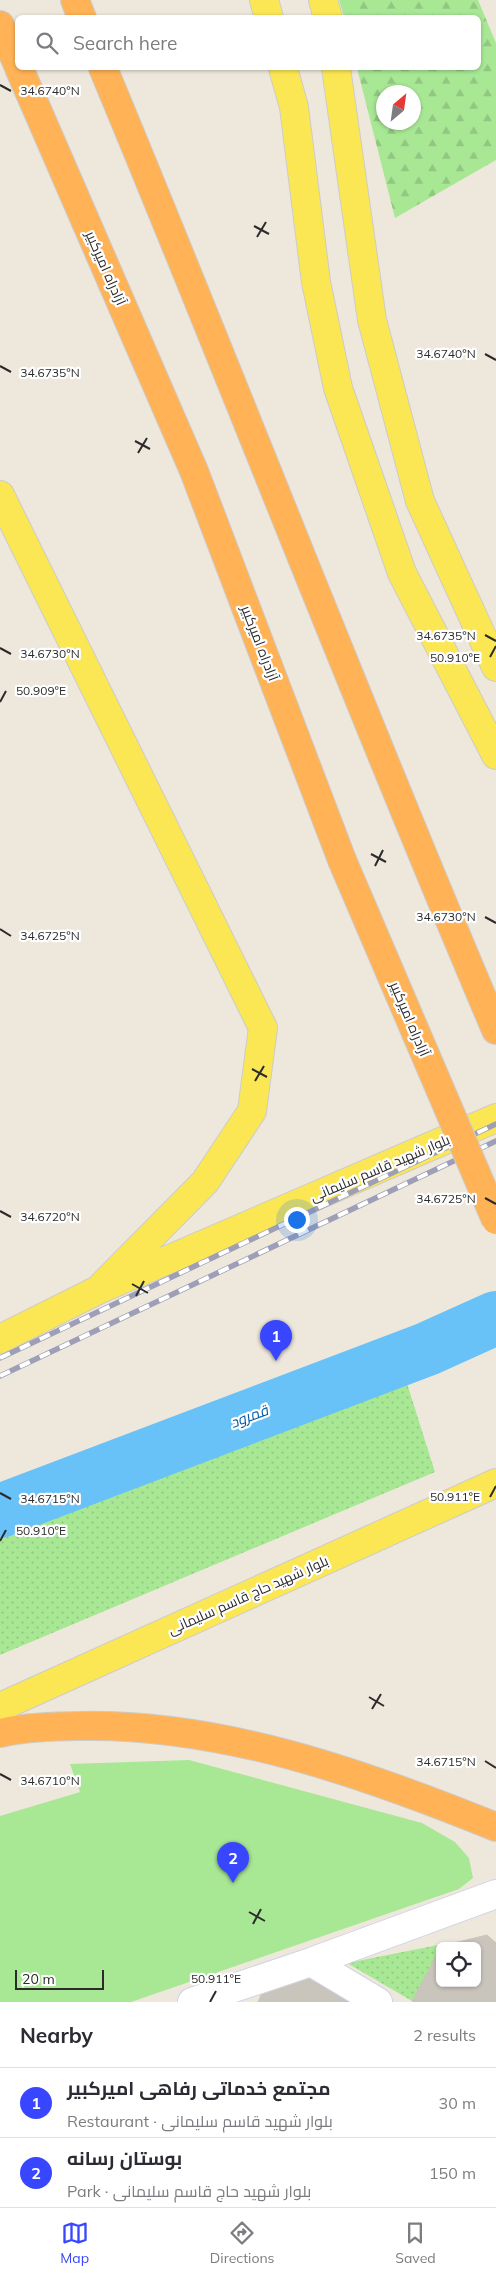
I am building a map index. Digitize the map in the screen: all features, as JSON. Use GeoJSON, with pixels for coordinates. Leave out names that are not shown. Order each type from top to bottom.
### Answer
{"type":"FeatureCollection","features":[{"type":"Feature","properties":{"kind":"highway"},"geometry":{"type":"LineString","coordinates":[[74,0],[81,15]]}},
{"type":"Feature","properties":{"kind":"highway","name":"آزادراه امیرکبیر"},"geometry":{"type":"LineString","coordinates":[[0,25],[15,59]]}},
{"type":"Feature","properties":{"kind":"highway","name":"آزادراه امیرکبیر"},"geometry":{"type":"LineString","coordinates":[[20,70],[194,471],[342,860],[496,1220]]}},
{"type":"Feature","properties":{"kind":"highway"},"geometry":{"type":"LineString","coordinates":[[104,70],[199,299],[418,847],[496,1030]]}},
{"type":"Feature","properties":{"kind":"highway"},"geometry":{"type":"LineString","coordinates":[[0,1733],[28,1726],[111,1725],[193,1734],[302,1759],[433,1802],[496,1827]]}},
{"type":"Feature","properties":{"kind":"main road"},"geometry":{"type":"LineString","coordinates":[[264,0],[268,15]]}},
{"type":"Feature","properties":{"kind":"main road"},"geometry":{"type":"LineString","coordinates":[[323,0],[327,15]]}},
{"type":"Feature","properties":{"kind":"main road"},"geometry":{"type":"LineString","coordinates":[[284,70],[294,107],[316,282],[338,388],[402,573],[496,755]]}},
{"type":"Feature","properties":{"kind":"main road"},"geometry":{"type":"LineString","coordinates":[[336,70],[372,320],[417,492],[496,667]]}},
{"type":"Feature","properties":{"kind":"main road"},"geometry":{"type":"LineString","coordinates":[[0,495],[264,1028],[252,1112],[205,1182],[98,1290],[0,1339]]}},
{"type":"Feature","properties":{"kind":"main road","name":"بلوار شهید قاسم سلیمانی"},"geometry":{"type":"LineString","coordinates":[[98,1290],[496,1118]]}},
{"type":"Feature","properties":{"kind":"main road","name":"بلوار شهید حاج قاسم سلیمانی"},"geometry":{"type":"LineString","coordinates":[[0,1707],[496,1483]]}},
{"type":"Feature","properties":{"kind":"street"},"geometry":{"type":"LineString","coordinates":[[192,2002],[311,1962],[496,1894]]}},
{"type":"Feature","properties":{"kind":"street"},"geometry":{"type":"LineString","coordinates":[[311,1962],[378,2002]]}},
{"type":"Feature","properties":{"kind":"green space"},"geometry":{"type":"Polygon","coordinates":[[[339,0],[478,0],[496,43],[496,160],[395,218],[358,70],[481,70],[481,15],[343,15],[339,0]]]}},
{"type":"Feature","properties":{"kind":"green space"},"geometry":{"type":"Polygon","coordinates":[[[404,1374],[435,1472],[0,1655],[0,1539],[404,1374]]]}},
{"type":"Feature","properties":{"kind":"green space"},"geometry":{"type":"Polygon","coordinates":[[[189,1760],[422,1823],[455,1842],[469,1858],[473,1878],[459,1889],[131,2002],[0,2002],[0,1816],[80,1792],[70,1764],[189,1760]]]}},
{"type":"Feature","properties":{"kind":"green space"},"geometry":{"type":"Polygon","coordinates":[[[436,1945],[436,1957],[412,2001],[347,1963],[436,1945]]]}},
{"type":"Feature","properties":{"kind":"building"},"geometry":{"type":"Polygon","coordinates":[[[487,1935],[496,1943],[481,1970],[481,1942],[458,1942],[487,1935]]]}},
{"type":"Feature","properties":{"kind":"building"},"geometry":{"type":"Polygon","coordinates":[[[496,1943],[496,2002],[463,2002],[472,1987],[481,1987],[481,1970],[496,1943]]]}},
{"type":"Feature","properties":{"kind":"building"},"geometry":{"type":"Polygon","coordinates":[[[436,1956],[436,1987],[472,1987],[463,2002],[412,2001],[436,1956]]]}},
{"type":"Feature","properties":{"kind":"building"},"geometry":{"type":"Polygon","coordinates":[[[311,1978],[297,2002],[258,2002],[261,1995],[311,1978]]]}},
{"type":"Feature","properties":{"kind":"building"},"geometry":{"type":"Polygon","coordinates":[[[311,1978],[333,1992],[328,2002],[297,2002],[311,1978]]]}},
{"type":"Feature","properties":{"kind":"building"},"geometry":{"type":"Polygon","coordinates":[[[333,1992],[349,2002],[328,2002],[333,1992]]]}},
{"type":"Feature","properties":{"kind":"waterway","name":"قمرود"},"geometry":{"type":"LineString","coordinates":[[0,1511],[427,1349],[496,1318]]}},
{"type":"Feature","properties":{"kind":"railway"},"geometry":{"type":"LineString","coordinates":[[0,1358],[496,1124]]}},
{"type":"Feature","properties":{"kind":"railway"},"geometry":{"type":"LineString","coordinates":[[0,1376],[496,1141]]}},
{"type":"Feature","properties":{"kind":"place","name":"مجتمع خدماتی رفاهی امیرکبیر"},"geometry":{"type":"Point","coordinates":[276,1361]}},
{"type":"Feature","properties":{"kind":"place","name":"بوستان رسانه"},"geometry":{"type":"Point","coordinates":[233,1883]}}]}
